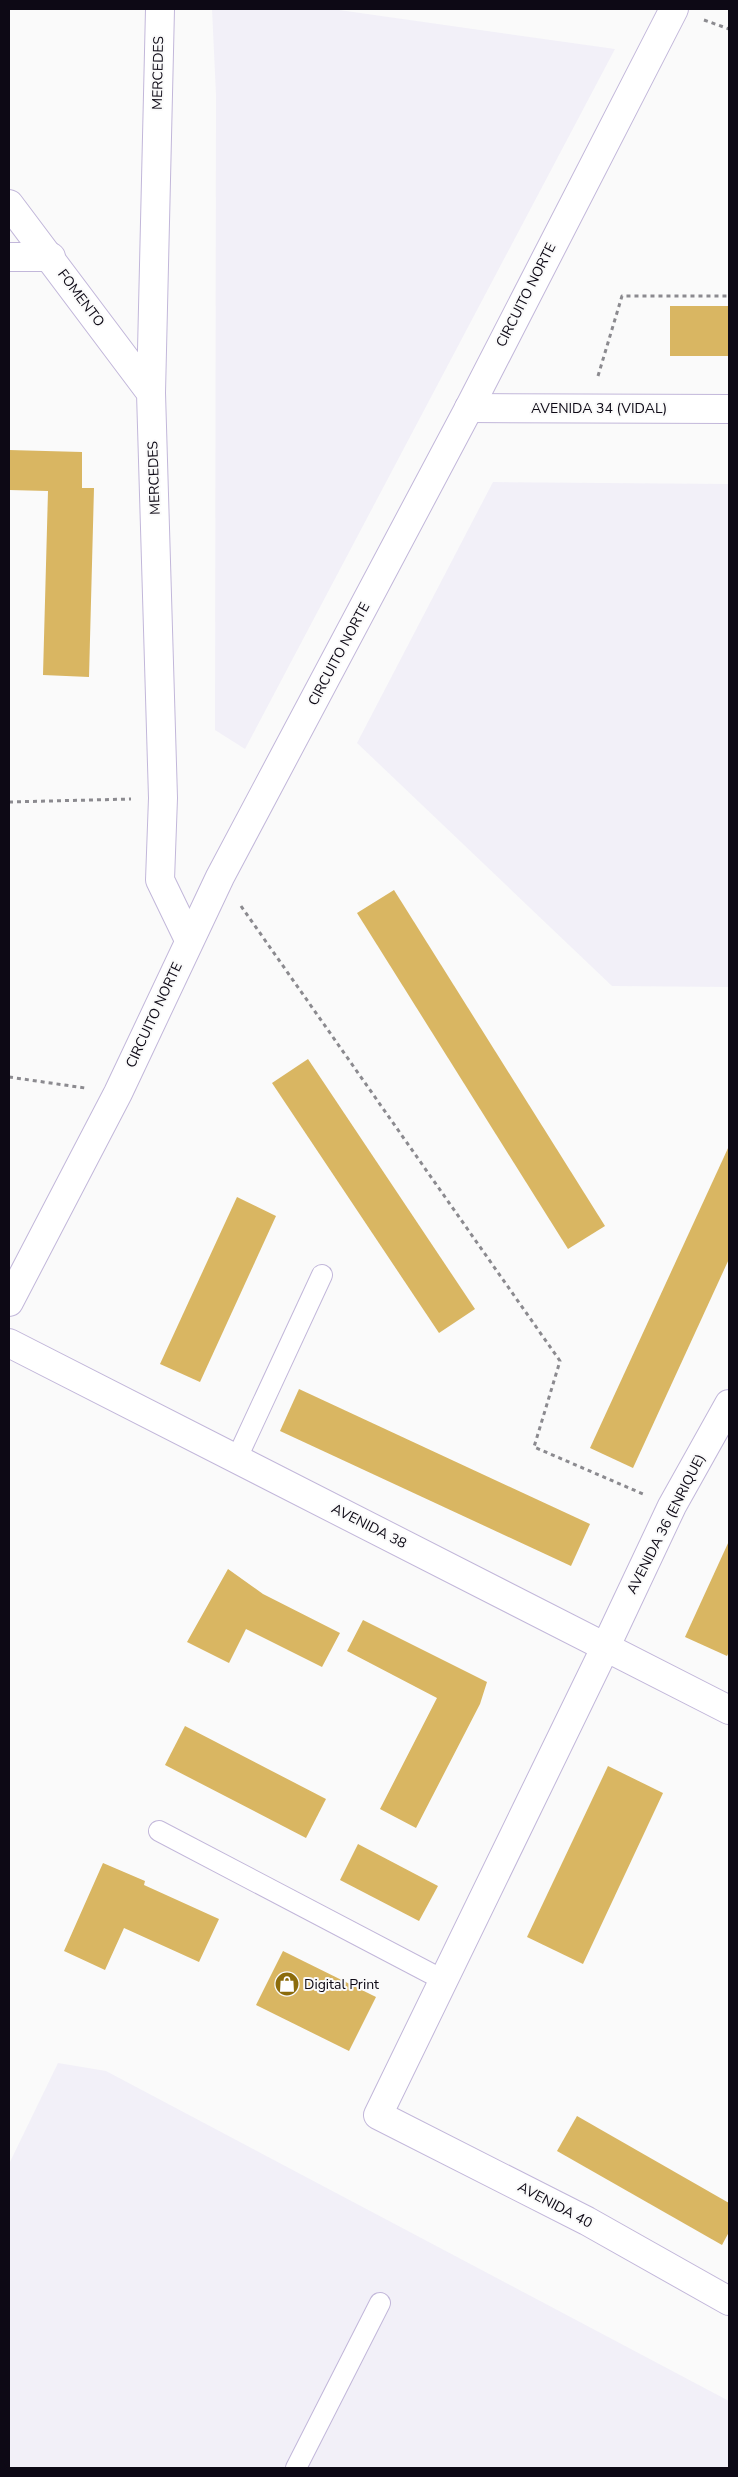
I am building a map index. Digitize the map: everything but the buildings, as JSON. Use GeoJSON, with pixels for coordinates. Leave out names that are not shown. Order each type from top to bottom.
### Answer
{"type":"FeatureCollection","features":[{"type":"Feature","properties":{"kind":"street","name":"MERCEDES"},"geometry":{"type":"LineString","coordinates":[[160,9],[151,393],[163,798],[160,880],[189,940]]}},
{"type":"Feature","properties":{"kind":"street","name":"CIRCUITO NORTE"},"geometry":{"type":"LineString","coordinates":[[9,1302],[118,1093],[220,877],[469,408],[673,9]]}},
{"type":"Feature","properties":{"kind":"street","name":"FOMENTO"},"geometry":{"type":"LineString","coordinates":[[9,204],[151,393]]}},
{"type":"Feature","properties":{"kind":"street"},"geometry":{"type":"LineString","coordinates":[[9,257],[50,257]]}},
{"type":"Feature","properties":{"kind":"street","name":"AVENIDA 34 (VIDAL)"},"geometry":{"type":"LineString","coordinates":[[469,408],[729,408]]}},
{"type":"Feature","properties":{"kind":"street","name":"AVENIDA 38"},"geometry":{"type":"LineString","coordinates":[[9,1343],[729,1710]]}},
{"type":"Feature","properties":{"kind":"street","name":"AVENIDA 36 (ENRIQUE)"},"geometry":{"type":"LineString","coordinates":[[378,2115],[445,1981],[672,1506],[729,1404]]}},
{"type":"Feature","properties":{"kind":"street","name":"AVENIDA 40"},"geometry":{"type":"LineString","coordinates":[[378,2115],[587,2221],[729,2301]]}},
{"type":"Feature","properties":{"kind":"lane"},"geometry":{"type":"LineString","coordinates":[[237,1458],[322,1275]]}},
{"type":"Feature","properties":{"kind":"lane"},"geometry":{"type":"LineString","coordinates":[[159,1831],[445,1981]]}},
{"type":"Feature","properties":{"kind":"lane"},"geometry":{"type":"LineString","coordinates":[[296,2468],[380,2303]]}},
{"type":"Feature","properties":{"kind":"path"},"geometry":{"type":"LineString","coordinates":[[589,408],[622,296],[729,296]]}},
{"type":"Feature","properties":{"kind":"path"},"geometry":{"type":"LineString","coordinates":[[9,802],[163,798]]}},
{"type":"Feature","properties":{"kind":"path"},"geometry":{"type":"LineString","coordinates":[[220,877],[560,1361],[534,1448],[672,1506]]}},
{"type":"Feature","properties":{"kind":"path"},"geometry":{"type":"LineString","coordinates":[[9,1077],[118,1093]]}},
{"type":"Feature","properties":{"kind":"shaded area"},"geometry":{"type":"Polygon","coordinates":[[[212,9],[332,9],[615,49],[245,749],[215,730],[216,95],[212,9]]]}},
{"type":"Feature","properties":{"kind":"shaded area"},"geometry":{"type":"Polygon","coordinates":[[[493,482],[729,484],[729,987],[612,986],[357,743],[493,482]]]}},
{"type":"Feature","properties":{"kind":"shaded area"},"geometry":{"type":"Polygon","coordinates":[[[58,2063],[106,2071],[729,2401],[729,2468],[9,2468],[9,2164],[58,2063]]]}},
{"type":"Feature","properties":{"kind":"place","name":"Digital Print"},"geometry":{"type":"Point","coordinates":[287,1984]}}]}
